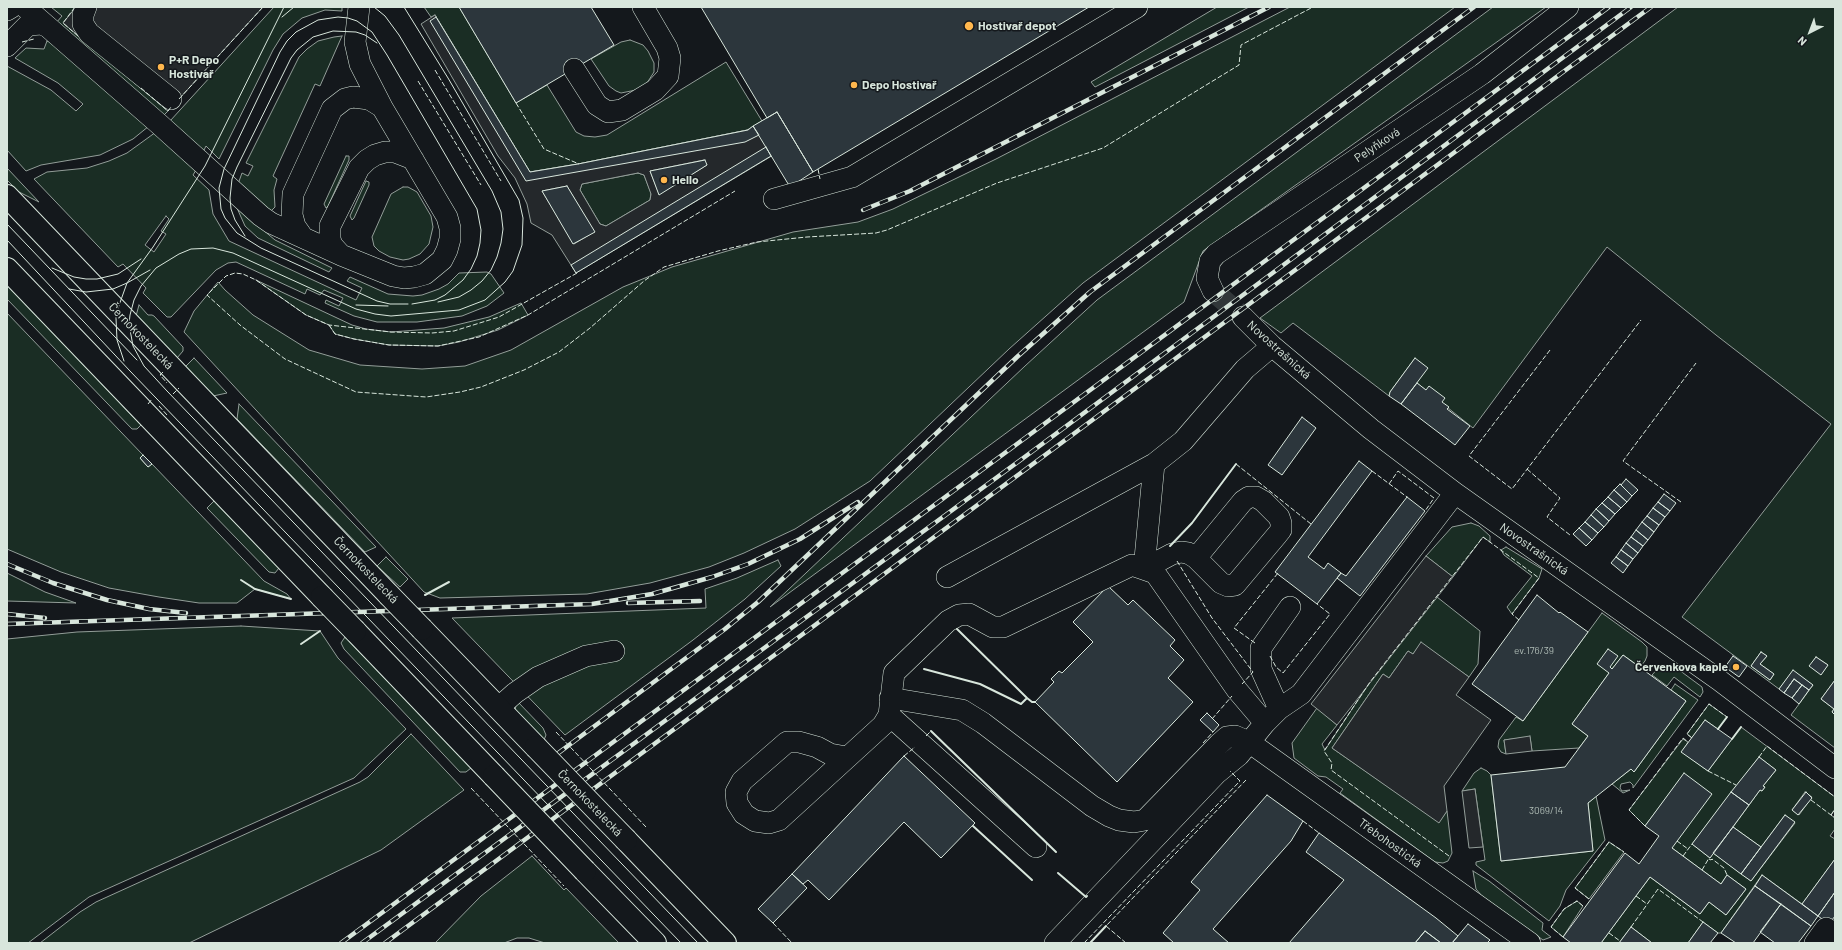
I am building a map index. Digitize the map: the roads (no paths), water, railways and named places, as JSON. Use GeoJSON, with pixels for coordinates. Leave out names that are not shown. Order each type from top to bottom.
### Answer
{"type":"FeatureCollection","features":[{"type":"Feature","properties":{"kind":"main road","name":"Černokostelecká"},"geometry":{"type":"LineString","coordinates":[[7,196],[725,943]]}},
{"type":"Feature","properties":{"kind":"main road"},"geometry":{"type":"LineString","coordinates":[[7,269],[655,943]]}},
{"type":"Feature","properties":{"kind":"street"},"geometry":{"type":"LineString","coordinates":[[7,10],[12,7]]}},
{"type":"Feature","properties":{"kind":"street"},"geometry":{"type":"LineString","coordinates":[[7,29],[12,23],[18,7]]}},
{"type":"Feature","properties":{"kind":"street"},"geometry":{"type":"LineString","coordinates":[[25,7],[159,124],[261,216],[271,223],[341,255],[393,276],[404,278],[414,277],[425,274],[442,260],[450,239],[450,228],[447,217],[382,107],[360,64],[357,52],[356,32],[359,7]]}},
{"type":"Feature","properties":{"kind":"street"},"geometry":{"type":"LineString","coordinates":[[86,7],[83,15],[83,24],[89,33],[171,99]]}},
{"type":"Feature","properties":{"kind":"street"},"geometry":{"type":"LineString","coordinates":[[574,69],[597,105],[608,112],[622,110],[655,90],[662,84],[668,76],[670,58],[643,7]]}},
{"type":"Feature","properties":{"kind":"street"},"geometry":{"type":"LineString","coordinates":[[774,199],[852,177],[1137,7]]}},
{"type":"Feature","properties":{"kind":"street","name":"Pelyňková"},"geometry":{"type":"LineString","coordinates":[[1213,291],[1207,278],[1210,261],[1216,254],[1482,74],[1568,7]]}},
{"type":"Feature","properties":{"kind":"street"},"geometry":{"type":"LineString","coordinates":[[7,46],[28,25],[42,24],[48,27]]}},
{"type":"Feature","properties":{"kind":"street"},"geometry":{"type":"LineString","coordinates":[[302,236],[292,215],[291,205],[293,194],[332,109],[341,101],[354,97],[369,99],[382,107]]}},
{"type":"Feature","properties":{"kind":"street"},"geometry":{"type":"LineString","coordinates":[[341,255],[332,245],[330,239],[330,226],[359,168],[371,157],[385,152],[395,152],[413,159]]}},
{"type":"Feature","properties":{"kind":"street","name":"Novostrašnická"},"geometry":{"type":"LineString","coordinates":[[1243,317],[1272,346],[1371,429],[1455,493],[1719,680],[1835,768]]}},
{"type":"Feature","properties":{"kind":"street"},"geometry":{"type":"LineString","coordinates":[[947,577],[1154,464],[1183,441],[1245,368],[1272,346]]}},
{"type":"Feature","properties":{"kind":"street"},"geometry":{"type":"LineString","coordinates":[[1144,569],[1154,464]]}},
{"type":"Feature","properties":{"kind":"street"},"geometry":{"type":"LineString","coordinates":[[1055,943],[1217,773],[1238,755],[1264,724],[1280,709],[1301,694],[1455,493]]}},
{"type":"Feature","properties":{"kind":"street"},"geometry":{"type":"LineString","coordinates":[[1144,569],[1172,554],[1181,552],[1188,553],[1196,558]]}},
{"type":"Feature","properties":{"kind":"street"},"geometry":{"type":"LineString","coordinates":[[846,757],[830,754],[817,747],[799,742],[787,742],[742,781],[736,792],[736,803],[744,814],[755,821],[769,823],[779,820],[846,757],[883,725],[890,706],[894,673],[948,621],[959,615],[969,614],[994,627],[1003,627],[1132,565],[1155,573],[1237,690],[1264,724]]}},
{"type":"Feature","properties":{"kind":"street"},"geometry":{"type":"LineString","coordinates":[[1280,709],[1261,669],[1261,648],[1290,607]]}},
{"type":"Feature","properties":{"kind":"street"},"geometry":{"type":"LineString","coordinates":[[498,708],[515,692],[538,677],[586,656],[614,651]]}},
{"type":"Feature","properties":{"kind":"street"},"geometry":{"type":"LineString","coordinates":[[890,706],[962,710],[983,723],[1092,806],[1109,816],[1128,822],[1145,820],[1227,738],[1235,736],[1249,742]]}},
{"type":"Feature","properties":{"kind":"street"},"geometry":{"type":"LineString","coordinates":[[890,706],[1036,847]]}},
{"type":"Feature","properties":{"kind":"street","name":"Třebohostická"},"geometry":{"type":"LineString","coordinates":[[1249,742],[1530,943]]}},
{"type":"Feature","properties":{"kind":"street"},"geometry":{"type":"LineString","coordinates":[[1815,943],[1826,928],[1835,934]]}},
{"type":"Feature","properties":{"kind":"tunnel"},"geometry":{"type":"LineString","coordinates":[[1213,291],[1243,317]]}},
{"type":"Feature","properties":{"kind":"tram line"},"geometry":{"type":"LineString","coordinates":[[124,361],[117,340],[116,318],[127,283],[153,247],[205,166],[284,7]]}},
{"type":"Feature","properties":{"kind":"tram line"},"geometry":{"type":"LineString","coordinates":[[282,17],[294,7]]}},
{"type":"Feature","properties":{"kind":"tram line"},"geometry":{"type":"LineString","coordinates":[[374,7],[385,16],[399,35],[492,191],[501,212],[503,229],[501,243],[491,270],[482,281],[471,290],[459,297],[438,302]]}},
{"type":"Feature","properties":{"kind":"tram line"},"geometry":{"type":"LineString","coordinates":[[404,7],[448,78],[519,200],[523,218],[522,245],[513,271],[505,282],[485,300],[459,310],[391,316],[356,309],[233,253],[213,248],[191,249],[179,254],[156,268],[141,286],[134,300],[130,315],[129,324],[133,346],[144,366],[167,391],[698,943]]}},
{"type":"Feature","properties":{"kind":"tram line"},"geometry":{"type":"LineString","coordinates":[[408,304],[390,304],[377,301],[261,248],[237,233],[225,218],[221,209],[219,188],[224,169],[280,52],[287,41],[296,32],[318,20],[338,17],[348,18],[357,21],[372,32],[477,209],[481,230],[480,243],[477,256],[471,269],[463,280],[445,295],[435,300],[412,304]]}},
{"type":"Feature","properties":{"kind":"tram line"},"geometry":{"type":"LineString","coordinates":[[245,236],[235,220],[231,209],[230,198],[232,179],[291,58],[297,50],[313,37],[333,31],[356,32],[365,35],[377,43]]}},
{"type":"Feature","properties":{"kind":"tram line"},"geometry":{"type":"LineString","coordinates":[[7,224],[137,360]]}},
{"type":"Feature","properties":{"kind":"tram line"},"geometry":{"type":"LineString","coordinates":[[7,240],[130,371],[681,943]]}},
{"type":"Feature","properties":{"kind":"tram line"},"geometry":{"type":"LineString","coordinates":[[52,268],[74,277],[97,279],[118,274],[141,259]]}},
{"type":"Feature","properties":{"kind":"tram line"},"geometry":{"type":"LineString","coordinates":[[69,289],[86,292],[113,289],[150,270]]}},
{"type":"Feature","properties":{"kind":"tram line"},"geometry":{"type":"LineString","coordinates":[[356,305],[388,306]]}},
{"type":"Feature","properties":{"kind":"railway"},"geometry":{"type":"LineString","coordinates":[[863,210],[910,191],[1269,7]]}},
{"type":"Feature","properties":{"kind":"railway"},"geometry":{"type":"LineString","coordinates":[[557,754],[725,629],[758,602],[1017,357],[1090,292],[1474,7]]}},
{"type":"Feature","properties":{"kind":"railway"},"geometry":{"type":"LineString","coordinates":[[341,943],[1609,7]]}},
{"type":"Feature","properties":{"kind":"railway"},"geometry":{"type":"LineString","coordinates":[[362,943],[1026,456],[1631,7]]}},
{"type":"Feature","properties":{"kind":"railway"},"geometry":{"type":"LineString","coordinates":[[385,943],[1651,7]]}},
{"type":"Feature","properties":{"kind":"railway"},"geometry":{"type":"LineString","coordinates":[[7,624],[592,604],[652,594],[712,577],[748,564],[800,539],[858,502]]}},
{"type":"Feature","properties":{"kind":"railway"},"geometry":{"type":"LineString","coordinates":[[7,564],[53,583],[107,600],[149,609],[186,613]]}},
{"type":"Feature","properties":{"kind":"railway"},"geometry":{"type":"LineString","coordinates":[[628,603],[700,601]]}},
{"type":"Feature","properties":{"kind":"railway"},"geometry":{"type":"LineString","coordinates":[[7,614],[45,618]]}},
{"type":"Feature","properties":{"kind":"place","name":"Hostivař depot"},"geometry":{"type":"Point","coordinates":[969,26]}},
{"type":"Feature","properties":{"kind":"place","name":"P+R Depo Hostivař"},"geometry":{"type":"Point","coordinates":[161,67]}},
{"type":"Feature","properties":{"kind":"place","name":"Depo Hostivař"},"geometry":{"type":"Point","coordinates":[854,85]}},
{"type":"Feature","properties":{"kind":"place","name":"Hello"},"geometry":{"type":"Point","coordinates":[664,180]}},
{"type":"Feature","properties":{"kind":"place","name":"Červenkova kaple"},"geometry":{"type":"Point","coordinates":[1736,667]}}]}
